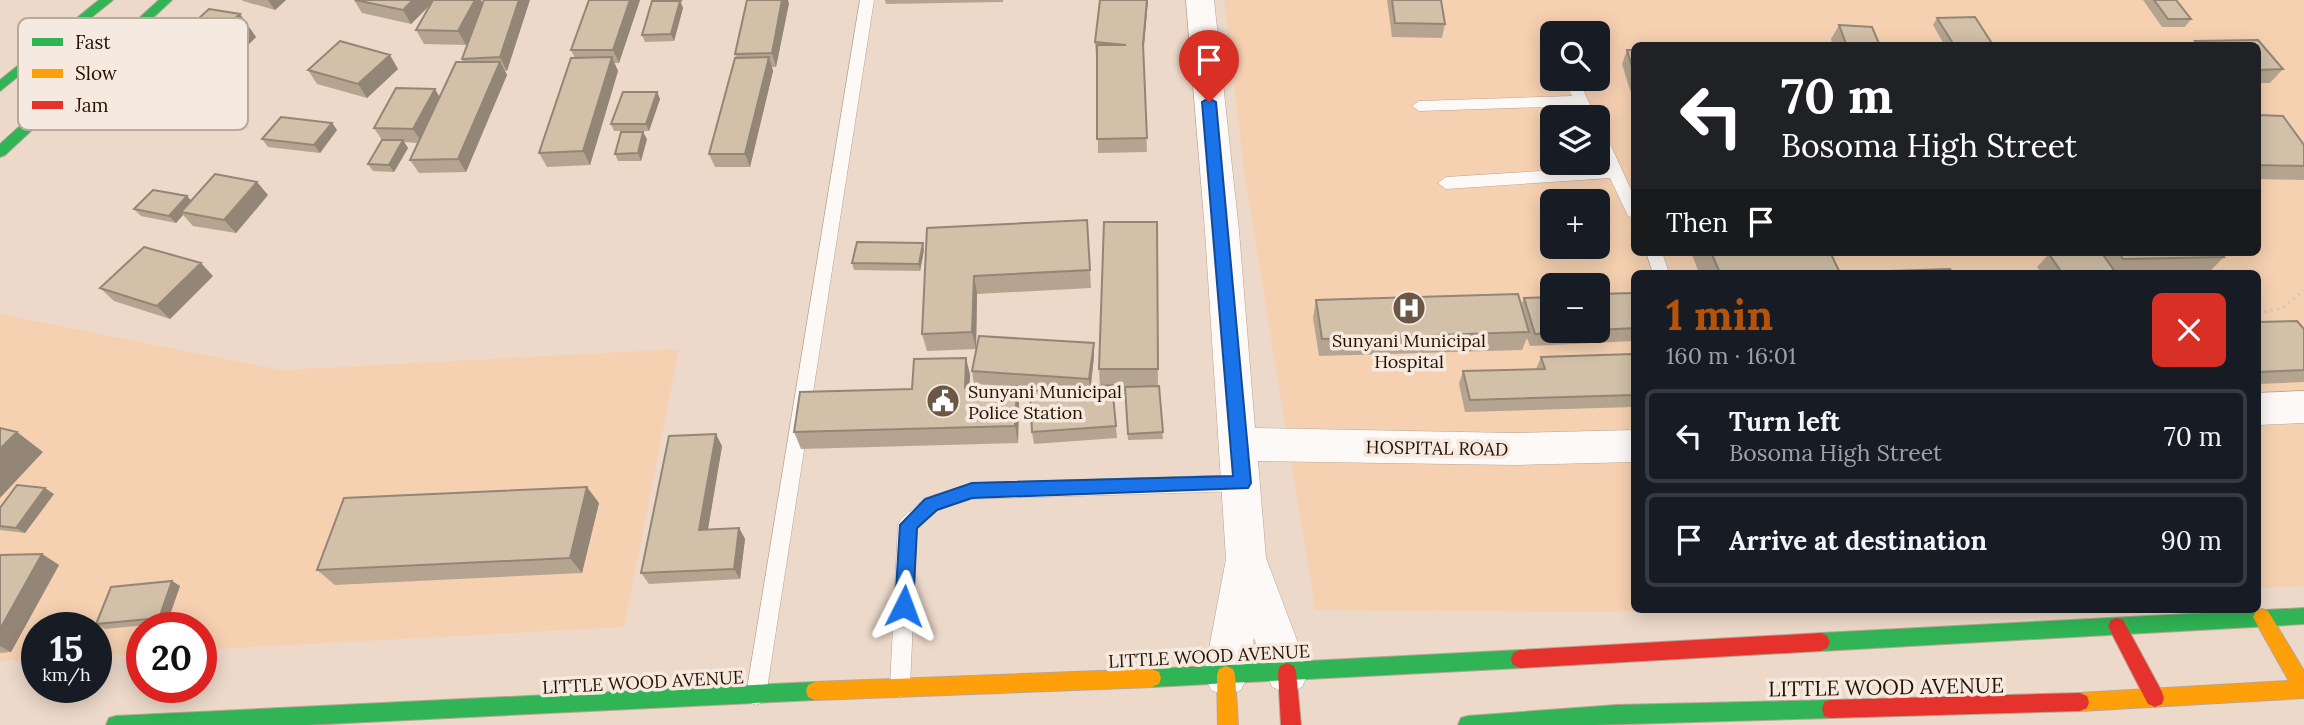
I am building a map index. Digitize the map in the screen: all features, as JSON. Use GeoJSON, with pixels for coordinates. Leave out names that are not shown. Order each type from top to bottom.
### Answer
{"type":"FeatureCollection","features":[{"type":"Feature","properties":{"kind":"main road"},"geometry":{"type":"LineString","coordinates":[[85,18],[107,0]]}},
{"type":"Feature","properties":{"kind":"main road"},"geometry":{"type":"LineString","coordinates":[[146,18],[166,0]]}},
{"type":"Feature","properties":{"kind":"main road"},"geometry":{"type":"LineString","coordinates":[[0,87],[18,72]]}},
{"type":"Feature","properties":{"kind":"main road"},"geometry":{"type":"LineString","coordinates":[[0,152],[24,130]]}},
{"type":"Feature","properties":{"kind":"main road","name":"LITTLE WOOD AVENUE"},"geometry":{"type":"LineString","coordinates":[[116,725],[900,687],[1287,672],[2304,616]]}},
{"type":"Feature","properties":{"kind":"main road"},"geometry":{"type":"LineString","coordinates":[[2262,617],[2304,689]]}},
{"type":"Feature","properties":{"kind":"main road"},"geometry":{"type":"LineString","coordinates":[[2117,626],[2155,698]]}},
{"type":"Feature","properties":{"kind":"main road"},"geometry":{"type":"LineString","coordinates":[[1287,672],[1291,725]]}},
{"type":"Feature","properties":{"kind":"main road"},"geometry":{"type":"LineString","coordinates":[[1226,675],[1228,725]]}},
{"type":"Feature","properties":{"kind":"main road","name":"LITTLE WOOD AVENUE"},"geometry":{"type":"LineString","coordinates":[[1468,725],[1618,720],[2057,715],[2155,698],[2304,689]]}},
{"type":"Feature","properties":{"kind":"street"},"geometry":{"type":"LineString","coordinates":[[1199,0],[1240,443],[1246,559],[1226,675]]}},
{"type":"Feature","properties":{"kind":"street"},"geometry":{"type":"LineString","coordinates":[[2261,409],[2304,407]]}},
{"type":"Feature","properties":{"kind":"street","name":"HOSPITAL ROAD"},"geometry":{"type":"LineString","coordinates":[[1240,443],[1513,449],[1631,446]]}},
{"type":"Feature","properties":{"kind":"street"},"geometry":{"type":"LineString","coordinates":[[1246,559],[1287,672]]}},
{"type":"Feature","properties":{"kind":"lane"},"geometry":{"type":"LineString","coordinates":[[756,695],[867,0]]}},
{"type":"Feature","properties":{"kind":"lane"},"geometry":{"type":"LineString","coordinates":[[1577,91],[1584,105]]}},
{"type":"Feature","properties":{"kind":"lane"},"geometry":{"type":"LineString","coordinates":[[1419,107],[1582,101]]}},
{"type":"Feature","properties":{"kind":"lane"},"geometry":{"type":"LineString","coordinates":[[1610,161],[1631,206]]}},
{"type":"Feature","properties":{"kind":"lane"},"geometry":{"type":"LineString","coordinates":[[1446,183],[1615,172]]}},
{"type":"Feature","properties":{"kind":"lane"},"geometry":{"type":"LineString","coordinates":[[900,687],[908,525],[932,504],[972,491],[1242,483]]}},
{"type":"Feature","properties":{"kind":"path"},"geometry":{"type":"LineString","coordinates":[[2261,312],[2283,308],[2304,290]]}},
{"type":"Feature","properties":{"kind":"shaded area","name":"Sunyani Municipal Hospital"},"geometry":{"type":"Polygon","coordinates":[[[1224,0],[2304,0],[2304,586],[2261,588],[2261,270],[1631,270],[1631,611],[1315,610],[1245,177],[1224,0]]]}},
{"type":"Feature","properties":{"kind":"shaded area"},"geometry":{"type":"Polygon","coordinates":[[[0,314],[281,370],[679,349],[624,627],[217,649],[217,612],[126,612],[126,654],[112,655],[112,612],[21,612],[21,660],[0,661],[0,314]]]}},
{"type":"Feature","properties":{"kind":"building"},"geometry":{"type":"Polygon","coordinates":[[[355,0],[413,0],[403,10],[355,0]]]}},
{"type":"Feature","properties":{"kind":"building"},"geometry":{"type":"Polygon","coordinates":[[[433,0],[475,0],[458,31],[416,30],[433,0]]]}},
{"type":"Feature","properties":{"kind":"building"},"geometry":{"type":"Polygon","coordinates":[[[484,0],[519,0],[500,57],[462,59],[484,0]]]}},
{"type":"Feature","properties":{"kind":"building"},"geometry":{"type":"Polygon","coordinates":[[[589,0],[630,0],[613,50],[571,50],[589,0]]]}},
{"type":"Feature","properties":{"kind":"building"},"geometry":{"type":"Polygon","coordinates":[[[747,0],[782,0],[772,53],[735,54],[747,0]]]}},
{"type":"Feature","properties":{"kind":"building"},"geometry":{"type":"Polygon","coordinates":[[[1100,0],[1147,0],[1143,44],[1147,138],[1097,139],[1097,45],[1126,45],[1095,42],[1100,0]]]}},
{"type":"Feature","properties":{"kind":"building"},"geometry":{"type":"Polygon","coordinates":[[[1392,0],[1441,0],[1445,24],[1395,23],[1392,0]]]}},
{"type":"Feature","properties":{"kind":"building"},"geometry":{"type":"Polygon","coordinates":[[[2154,0],[2176,0],[2191,19],[2168,19],[2154,0]]]}},
{"type":"Feature","properties":{"kind":"building"},"geometry":{"type":"Polygon","coordinates":[[[652,1],[680,1],[671,34],[642,35],[652,1]]]}},
{"type":"Feature","properties":{"kind":"building"},"geometry":{"type":"Polygon","coordinates":[[[209,9],[240,14],[235,18],[199,18],[209,9]]]}},
{"type":"Feature","properties":{"kind":"building"},"geometry":{"type":"Polygon","coordinates":[[[1975,17],[1991,42],[1952,42],[1937,18],[1975,17]]]}},
{"type":"Feature","properties":{"kind":"building"},"geometry":{"type":"Polygon","coordinates":[[[1839,25],[1872,27],[1878,42],[1845,42],[1839,25]]]}},
{"type":"Feature","properties":{"kind":"building"},"geometry":{"type":"Polygon","coordinates":[[[2258,40],[2260,42],[2196,42],[2258,40]]]}},
{"type":"Feature","properties":{"kind":"building"},"geometry":{"type":"Polygon","coordinates":[[[340,41],[390,55],[358,84],[308,70],[340,41]]]}},
{"type":"Feature","properties":{"kind":"building"},"geometry":{"type":"Polygon","coordinates":[[[2261,43],[2283,69],[2261,70],[2261,43]]]}},
{"type":"Feature","properties":{"kind":"building"},"geometry":{"type":"Polygon","coordinates":[[[612,57],[583,151],[539,153],[571,58],[612,57]]]}},
{"type":"Feature","properties":{"kind":"building"},"geometry":{"type":"Polygon","coordinates":[[[769,57],[745,154],[709,154],[735,58],[769,57]]]}},
{"type":"Feature","properties":{"kind":"building"},"geometry":{"type":"Polygon","coordinates":[[[456,62],[500,62],[458,159],[410,160],[456,62]]]}},
{"type":"Feature","properties":{"kind":"building"},"geometry":{"type":"Polygon","coordinates":[[[396,88],[435,89],[413,129],[374,128],[396,88]]]}},
{"type":"Feature","properties":{"kind":"building"},"geometry":{"type":"Polygon","coordinates":[[[623,92],[657,92],[646,124],[611,124],[623,92]]]}},
{"type":"Feature","properties":{"kind":"building"},"geometry":{"type":"Polygon","coordinates":[[[2261,115],[2283,116],[2304,145],[2304,166],[2261,165],[2261,115]]]}},
{"type":"Feature","properties":{"kind":"building"},"geometry":{"type":"Polygon","coordinates":[[[281,117],[332,123],[314,145],[262,139],[281,117]]]}},
{"type":"Feature","properties":{"kind":"building"},"geometry":{"type":"Polygon","coordinates":[[[621,132],[643,132],[638,153],[615,154],[621,132]]]}},
{"type":"Feature","properties":{"kind":"building"},"geometry":{"type":"Polygon","coordinates":[[[382,140],[403,140],[389,165],[368,164],[382,140]]]}},
{"type":"Feature","properties":{"kind":"building"},"geometry":{"type":"Polygon","coordinates":[[[215,174],[257,182],[224,220],[181,212],[215,174]]]}},
{"type":"Feature","properties":{"kind":"building"},"geometry":{"type":"Polygon","coordinates":[[[153,190],[187,196],[169,216],[134,209],[153,190]]]}},
{"type":"Feature","properties":{"kind":"building"},"geometry":{"type":"Polygon","coordinates":[[[1087,220],[1090,270],[974,276],[972,332],[922,334],[927,228],[1087,220]]]}},
{"type":"Feature","properties":{"kind":"building"},"geometry":{"type":"Polygon","coordinates":[[[1104,222],[1157,222],[1158,369],[1099,369],[1104,222]]]}},
{"type":"Feature","properties":{"kind":"building"},"geometry":{"type":"Polygon","coordinates":[[[857,242],[923,243],[919,264],[852,263],[857,242]]]}},
{"type":"Feature","properties":{"kind":"building"},"geometry":{"type":"Polygon","coordinates":[[[144,247],[201,263],[157,306],[100,288],[144,247]]]}},
{"type":"Feature","properties":{"kind":"building"},"geometry":{"type":"Polygon","coordinates":[[[1713,256],[1832,256],[1839,270],[1719,270],[1713,256]]]}},
{"type":"Feature","properties":{"kind":"building"},"geometry":{"type":"Polygon","coordinates":[[[2050,256],[2104,256],[2114,270],[2060,270],[2050,256]]]}},
{"type":"Feature","properties":{"kind":"building"},"geometry":{"type":"Polygon","coordinates":[[[2121,256],[2224,257],[2123,259],[2121,256]]]}},
{"type":"Feature","properties":{"kind":"building"},"geometry":{"type":"Polygon","coordinates":[[[1631,293],[1631,328],[1610,329],[1610,294],[1631,293]]]}},
{"type":"Feature","properties":{"kind":"building"},"geometry":{"type":"Polygon","coordinates":[[[1518,294],[1529,332],[1322,339],[1316,300],[1518,294]]]}},
{"type":"Feature","properties":{"kind":"building"},"geometry":{"type":"Polygon","coordinates":[[[1540,297],[1540,334],[1535,334],[1524,298],[1540,297]]]}},
{"type":"Feature","properties":{"kind":"building"},"geometry":{"type":"Polygon","coordinates":[[[2297,321],[2304,329],[2304,370],[2261,372],[2261,322],[2297,321]]]}},
{"type":"Feature","properties":{"kind":"building"},"geometry":{"type":"Polygon","coordinates":[[[979,336],[1094,343],[1089,379],[972,371],[979,336]]]}},
{"type":"Feature","properties":{"kind":"building"},"geometry":{"type":"Polygon","coordinates":[[[1631,354],[1631,395],[1470,400],[1463,371],[1545,369],[1541,357],[1631,354]]]}},
{"type":"Feature","properties":{"kind":"building"},"geometry":{"type":"Polygon","coordinates":[[[966,358],[965,388],[1017,386],[1015,426],[794,432],[800,392],[912,389],[914,359],[966,358]]]}},
{"type":"Feature","properties":{"kind":"building"},"geometry":{"type":"Polygon","coordinates":[[[1112,385],[1116,426],[1032,432],[1030,391],[1112,385]]]}},
{"type":"Feature","properties":{"kind":"building"},"geometry":{"type":"Polygon","coordinates":[[[1159,386],[1163,432],[1128,434],[1125,387],[1159,386]]]}},
{"type":"Feature","properties":{"kind":"building"},"geometry":{"type":"Polygon","coordinates":[[[0,428],[17,432],[0,449],[0,428]]]}},
{"type":"Feature","properties":{"kind":"building"},"geometry":{"type":"Polygon","coordinates":[[[716,434],[699,530],[739,528],[734,569],[641,573],[669,436],[716,434]]]}},
{"type":"Feature","properties":{"kind":"building"},"geometry":{"type":"Polygon","coordinates":[[[17,485],[45,488],[16,528],[0,526],[0,508],[17,485]]]}},
{"type":"Feature","properties":{"kind":"building"},"geometry":{"type":"Polygon","coordinates":[[[587,487],[570,558],[317,570],[344,498],[587,487]]]}},
{"type":"Feature","properties":{"kind":"building"},"geometry":{"type":"Polygon","coordinates":[[[42,554],[0,629],[0,555],[42,554]]]}},
{"type":"Feature","properties":{"kind":"building"},"geometry":{"type":"Polygon","coordinates":[[[172,581],[161,612],[126,612],[126,621],[112,622],[112,612],[101,612],[111,587],[172,581]]]}},
{"type":"Feature","properties":{"kind":"traffic: fast"},"geometry":{"type":"LineString","coordinates":[[85,18],[107,0]]}},
{"type":"Feature","properties":{"kind":"traffic: fast"},"geometry":{"type":"LineString","coordinates":[[146,18],[166,0]]}},
{"type":"Feature","properties":{"kind":"traffic: fast"},"geometry":{"type":"LineString","coordinates":[[0,87],[18,72]]}},
{"type":"Feature","properties":{"kind":"traffic: fast"},"geometry":{"type":"LineString","coordinates":[[0,152],[24,130]]}},
{"type":"Feature","properties":{"kind":"traffic: fast"},"geometry":{"type":"LineString","coordinates":[[1821,642],[2304,616]]}},
{"type":"Feature","properties":{"kind":"traffic: fast"},"geometry":{"type":"LineString","coordinates":[[1152,678],[1520,659]]}},
{"type":"Feature","properties":{"kind":"traffic: fast"},"geometry":{"type":"LineString","coordinates":[[116,725],[815,691]]}},
{"type":"Feature","properties":{"kind":"traffic: fast"},"geometry":{"type":"LineString","coordinates":[[1468,725],[1617,714],[1831,709]]}},
{"type":"Feature","properties":{"kind":"traffic: slow"},"geometry":{"type":"LineString","coordinates":[[2262,617],[2304,689]]}},
{"type":"Feature","properties":{"kind":"traffic: slow"},"geometry":{"type":"LineString","coordinates":[[1226,675],[1228,725]]}},
{"type":"Feature","properties":{"kind":"traffic: slow"},"geometry":{"type":"LineString","coordinates":[[815,691],[1152,678]]}},
{"type":"Feature","properties":{"kind":"traffic: slow"},"geometry":{"type":"LineString","coordinates":[[2080,702],[2304,689]]}},
{"type":"Feature","properties":{"kind":"traffic: jam"},"geometry":{"type":"LineString","coordinates":[[2117,626],[2155,698]]}},
{"type":"Feature","properties":{"kind":"traffic: jam"},"geometry":{"type":"LineString","coordinates":[[1520,659],[1821,642]]}},
{"type":"Feature","properties":{"kind":"traffic: jam"},"geometry":{"type":"LineString","coordinates":[[1287,672],[1291,725]]}},
{"type":"Feature","properties":{"kind":"traffic: jam"},"geometry":{"type":"LineString","coordinates":[[1831,709],[2080,702]]}},
{"type":"Feature","properties":{"kind":"place","name":"Sunyani Municipal Hospital"},"geometry":{"type":"Point","coordinates":[1409,308]}},
{"type":"Feature","properties":{"kind":"place","name":"Sunyani Municipal Police Station"},"geometry":{"type":"Point","coordinates":[943,401]}},
{"type":"Feature","properties":{"kind":"route"},"geometry":{"type":"LineString","coordinates":[[904,606],[908,525],[932,504],[972,491],[1242,483],[1209,102]]}}]}
